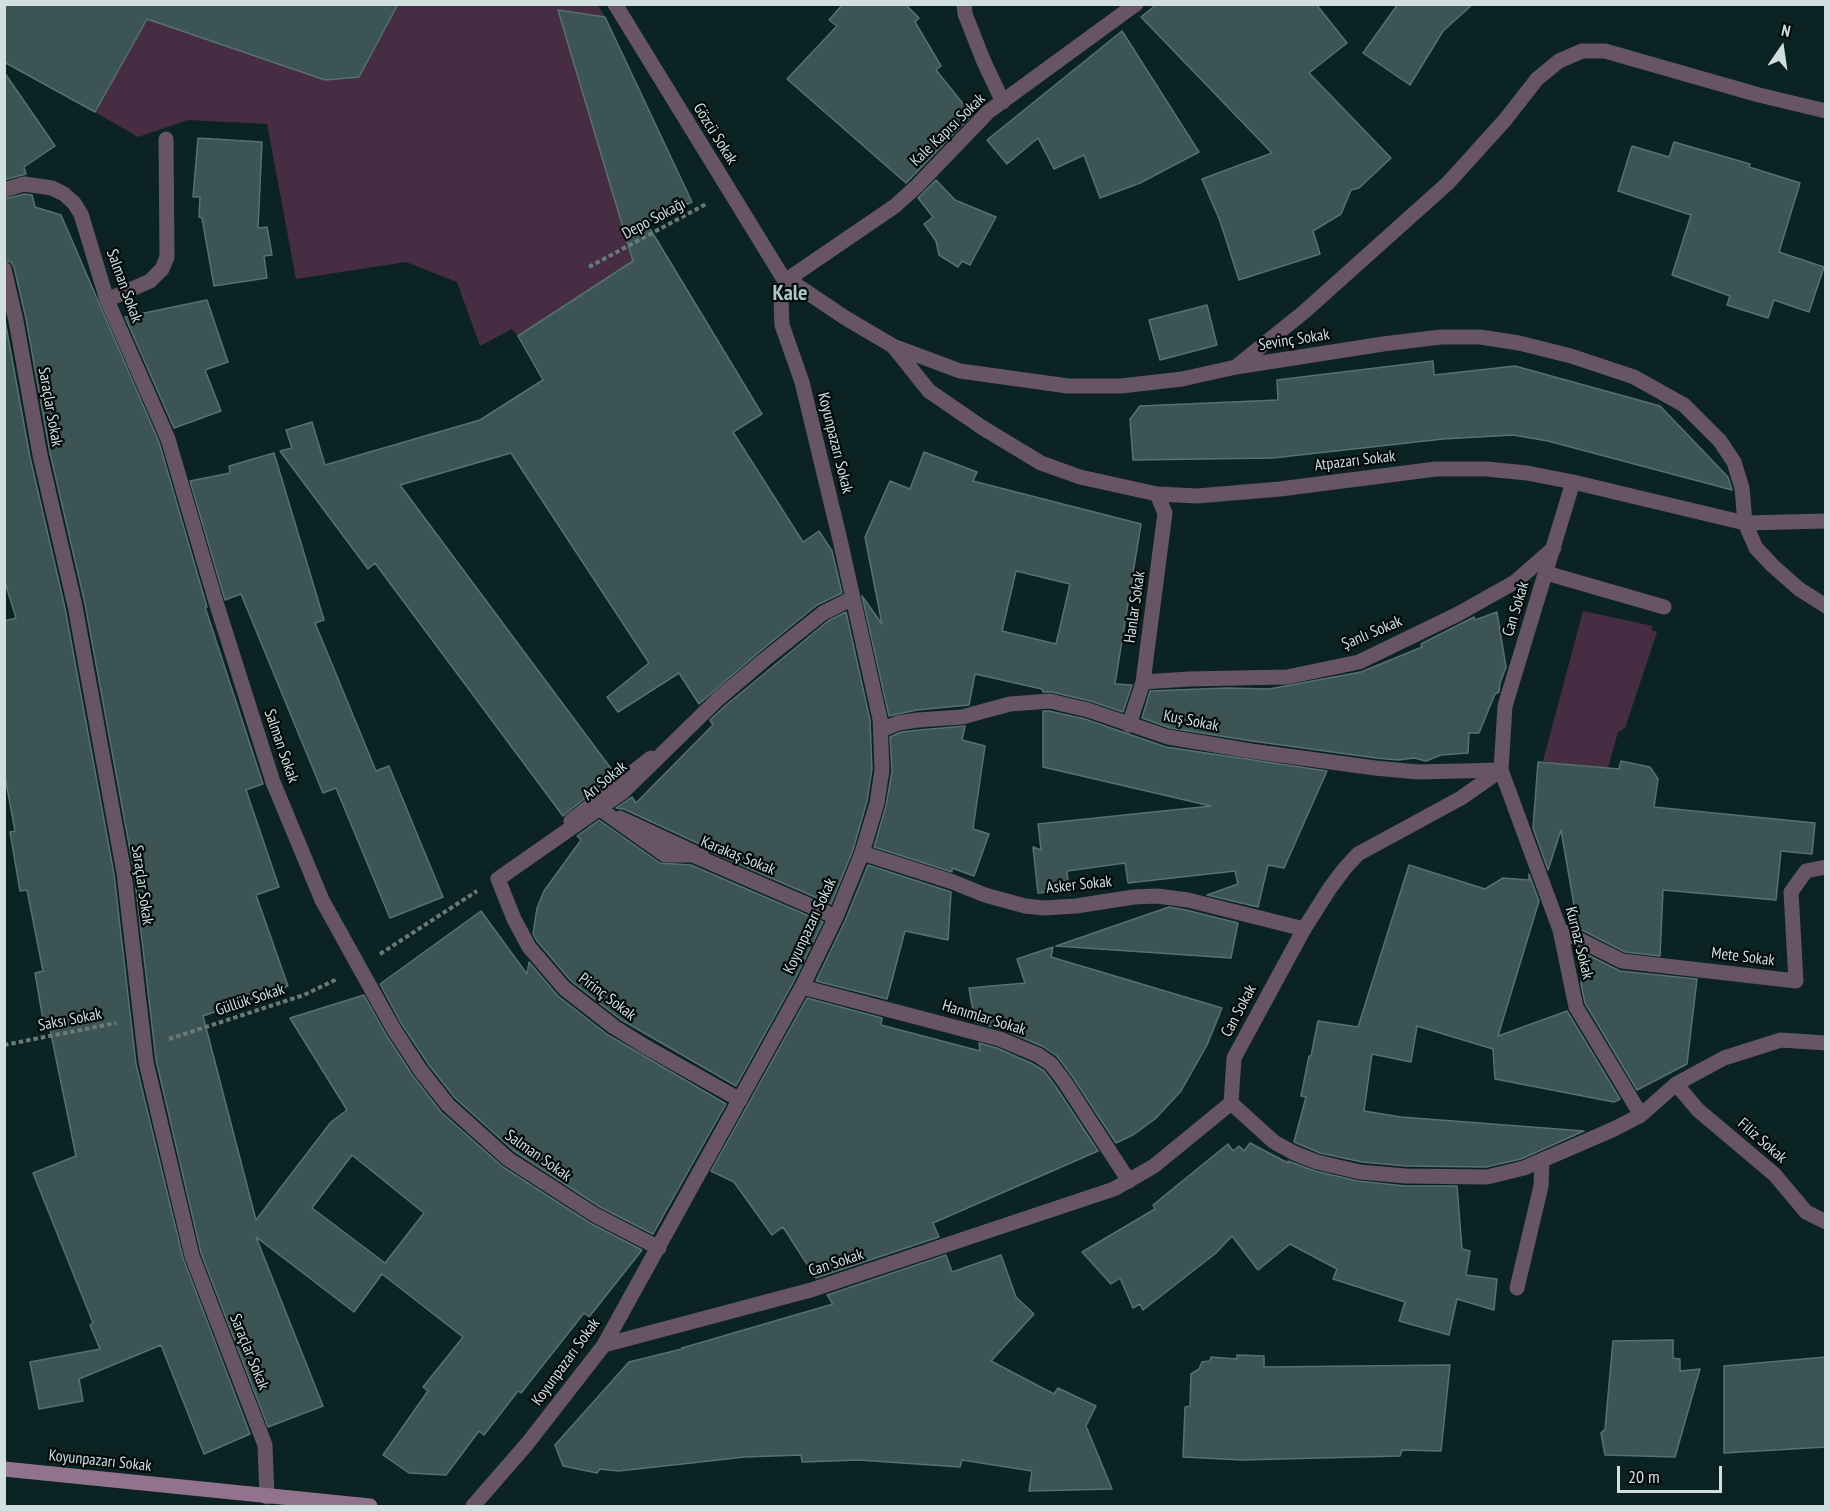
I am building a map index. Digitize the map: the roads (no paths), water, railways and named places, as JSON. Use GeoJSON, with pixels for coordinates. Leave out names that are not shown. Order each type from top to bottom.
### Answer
{"type":"FeatureCollection","features":[{"type":"Feature","properties":{"kind":"main road","name":"Koyunpazarı Sokak"},"geometry":{"type":"LineString","coordinates":[[4,1469],[370,1506]]}},
{"type":"Feature","properties":{"kind":"street","name":"Gözcü Sokak"},"geometry":{"type":"LineString","coordinates":[[615,4],[785,282]]}},
{"type":"Feature","properties":{"kind":"street"},"geometry":{"type":"LineString","coordinates":[[964,4],[965,14],[984,62],[1003,102]]}},
{"type":"Feature","properties":{"kind":"street","name":"Kale Kapısı Sokak"},"geometry":{"type":"LineString","coordinates":[[785,282],[895,206],[988,112],[1136,4]]}},
{"type":"Feature","properties":{"kind":"street"},"geometry":{"type":"LineString","coordinates":[[1236,367],[1304,312],[1448,183],[1505,120],[1537,80],[1559,61],[1582,51],[1605,51],[1759,95],[1826,111]]}},
{"type":"Feature","properties":{"kind":"street"},"geometry":{"type":"LineString","coordinates":[[107,300],[150,281],[162,269],[167,257],[166,139]]}},
{"type":"Feature","properties":{"kind":"street","name":"Salman Sokak"},"geometry":{"type":"LineString","coordinates":[[4,190],[24,184],[52,188],[64,194],[81,214],[107,300],[168,439],[215,599],[273,782],[322,900],[359,968],[421,1071],[447,1105],[508,1159],[595,1215],[659,1248]]}},
{"type":"Feature","properties":{"kind":"street","name":"Saraçlar Sokak"},"geometry":{"type":"LineString","coordinates":[[4,269],[16,321],[40,455],[75,606],[122,862],[144,1047],[174,1186],[192,1256],[265,1445],[267,1497]]}},
{"type":"Feature","properties":{"kind":"street","name":"Sevinç Sokak"},"geometry":{"type":"LineString","coordinates":[[785,282],[789,280],[893,346],[960,371],[1068,386],[1120,386],[1182,379],[1236,367],[1441,337],[1480,337],[1520,343],[1570,356],[1634,377],[1684,405],[1720,441],[1734,462],[1742,488],[1745,523]]}},
{"type":"Feature","properties":{"kind":"street","name":"Koyunpazarı Sokak"},"geometry":{"type":"LineString","coordinates":[[473,1506],[527,1444],[604,1345],[802,987],[836,917],[862,853],[877,803],[882,770],[881,730],[872,680],[802,382],[782,325],[781,300],[785,282]]}},
{"type":"Feature","properties":{"kind":"street","name":"Atpazarı Sokak"},"geometry":{"type":"LineString","coordinates":[[893,346],[929,391],[983,428],[1041,463],[1080,477],[1157,494],[1197,496],[1280,489],[1436,469],[1487,469],[1527,473],[1745,523],[1826,521]]}},
{"type":"Feature","properties":{"kind":"street","name":"Can Sokak"},"geometry":{"type":"LineString","coordinates":[[604,1345],[812,1290],[1075,1203],[1129,1181],[1154,1166],[1231,1103],[1234,1058],[1304,929],[1330,888],[1358,854],[1461,798],[1501,771],[1505,706],[1573,483]]}},
{"type":"Feature","properties":{"kind":"street","name":"Hanlar Sokak"},"geometry":{"type":"LineString","coordinates":[[1129,725],[1143,682],[1165,513],[1157,494]]}},
{"type":"Feature","properties":{"kind":"street"},"geometry":{"type":"LineString","coordinates":[[1745,523],[1756,548],[1773,566],[1800,589],[1826,606]]}},
{"type":"Feature","properties":{"kind":"street","name":"Şanlı Sokak"},"geometry":{"type":"LineString","coordinates":[[1143,682],[1287,677],[1359,662],[1458,614],[1515,582],[1554,548]]}},
{"type":"Feature","properties":{"kind":"street"},"geometry":{"type":"LineString","coordinates":[[1546,573],[1664,606]]}},
{"type":"Feature","properties":{"kind":"street","name":"Arı Sokak"},"geometry":{"type":"LineString","coordinates":[[498,879],[596,807],[624,791],[718,699],[764,660],[823,613],[853,597]]}},
{"type":"Feature","properties":{"kind":"street","name":"Kuş Sokak"},"geometry":{"type":"LineString","coordinates":[[881,730],[898,723],[962,717],[1010,704],[1050,701],[1088,710],[1168,737],[1251,751],[1418,772],[1501,771]]}},
{"type":"Feature","properties":{"kind":"street","name":"Kurnaz Sokak"},"geometry":{"type":"LineString","coordinates":[[1501,771],[1560,930],[1576,1007],[1641,1115]]}},
{"type":"Feature","properties":{"kind":"street","name":"Karakaş Sokak"},"geometry":{"type":"LineString","coordinates":[[596,807],[665,855],[693,855],[836,917]]}},
{"type":"Feature","properties":{"kind":"street","name":"Asker Sokak"},"geometry":{"type":"LineString","coordinates":[[862,853],[953,882],[985,896],[1025,906],[1044,908],[1076,906],[1134,897],[1157,896],[1188,900],[1304,929]]}},
{"type":"Feature","properties":{"kind":"street","name":"Mete Sokak"},"geometry":{"type":"LineString","coordinates":[[1560,930],[1622,961],[1796,981],[1791,892],[1806,871],[1826,867]]}},
{"type":"Feature","properties":{"kind":"street","name":"Pirinç Sokak"},"geometry":{"type":"LineString","coordinates":[[498,879],[529,948],[564,988],[638,1042],[740,1100]]}},
{"type":"Feature","properties":{"kind":"street","name":"Hanımlar Sokak"},"geometry":{"type":"LineString","coordinates":[[802,987],[1000,1039],[1038,1055],[1051,1064],[1064,1081],[1129,1181]]}},
{"type":"Feature","properties":{"kind":"street"},"geometry":{"type":"LineString","coordinates":[[1231,1103],[1274,1142],[1294,1154],[1317,1162],[1360,1172],[1406,1176],[1487,1177],[1524,1168],[1614,1129],[1641,1115],[1676,1084],[1724,1058],[1781,1040],[1826,1043]]}},
{"type":"Feature","properties":{"kind":"street","name":"Filiz Sokak"},"geometry":{"type":"LineString","coordinates":[[1676,1084],[1698,1110],[1775,1175],[1806,1212],[1826,1222]]}},
{"type":"Feature","properties":{"kind":"street"},"geometry":{"type":"LineString","coordinates":[[1517,1287],[1540,1186],[1542,1160]]}},
{"type":"Feature","properties":{"kind":"district","name":"Kale"},"geometry":{"type":"Point","coordinates":[790,294]}}]}
